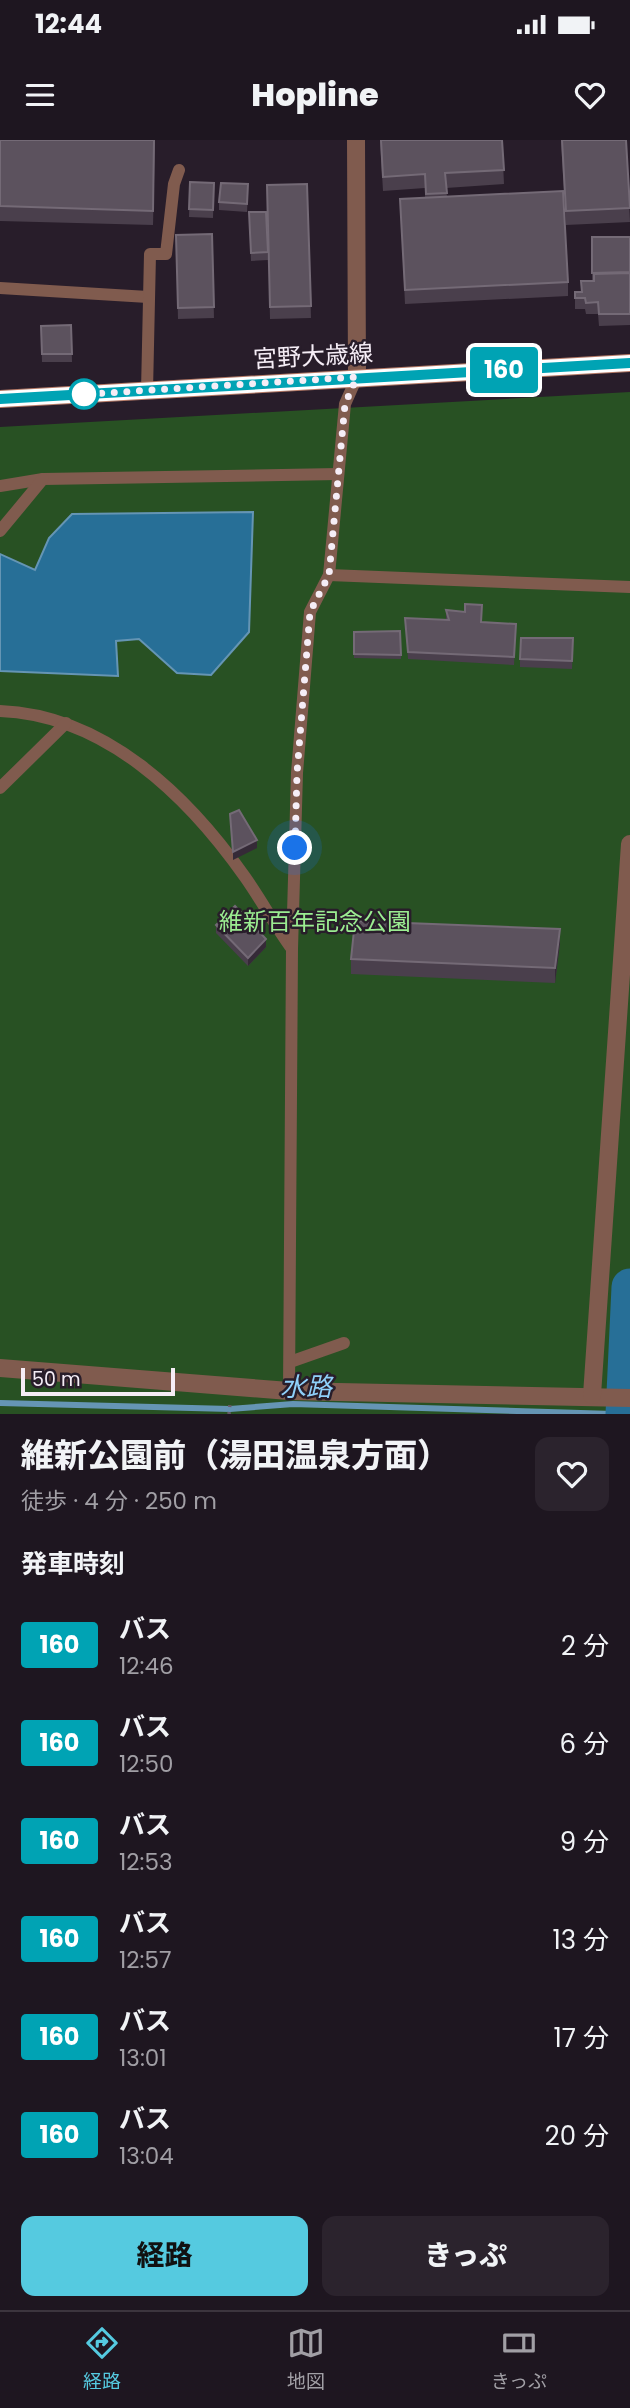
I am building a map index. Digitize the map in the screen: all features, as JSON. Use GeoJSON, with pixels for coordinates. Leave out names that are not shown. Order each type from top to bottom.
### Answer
{"type":"FeatureCollection","features":[{"type":"Feature","properties":{"kind":"main road","name":"宮野大歳線"},"geometry":{"type":"LineString","coordinates":[[0,399],[630,363]]}},
{"type":"Feature","properties":{"kind":"street"},"geometry":{"type":"LineString","coordinates":[[356,140],[357,377]]}},
{"type":"Feature","properties":{"kind":"street"},"geometry":{"type":"LineString","coordinates":[[592,1395],[630,844]]}},
{"type":"Feature","properties":{"kind":"street"},"geometry":{"type":"LineString","coordinates":[[0,1368],[289,1391],[592,1395],[630,1398]]}},
{"type":"Feature","properties":{"kind":"lane"},"geometry":{"type":"LineString","coordinates":[[147,391],[150,254],[166,254],[174,184],[179,170]]}},
{"type":"Feature","properties":{"kind":"lane"},"geometry":{"type":"LineString","coordinates":[[0,288],[148,297]]}},
{"type":"Feature","properties":{"kind":"lane"},"geometry":{"type":"LineString","coordinates":[[289,1391],[292,949],[297,773],[310,612],[329,575],[345,404],[357,377]]}},
{"type":"Feature","properties":{"kind":"lane"},"geometry":{"type":"LineString","coordinates":[[0,486],[43,479],[338,474]]}},
{"type":"Feature","properties":{"kind":"lane"},"geometry":{"type":"LineString","coordinates":[[0,531],[43,479]]}},
{"type":"Feature","properties":{"kind":"lane"},"geometry":{"type":"LineString","coordinates":[[329,575],[630,587]]}},
{"type":"Feature","properties":{"kind":"lane"},"geometry":{"type":"LineString","coordinates":[[0,711],[18,712],[66,723],[139,761],[173,793],[244,876],[292,949]]}},
{"type":"Feature","properties":{"kind":"lane"},"geometry":{"type":"LineString","coordinates":[[0,788],[66,723]]}},
{"type":"Feature","properties":{"kind":"lane"},"geometry":{"type":"LineString","coordinates":[[290,1362],[344,1343]]}},
{"type":"Feature","properties":{"kind":"green space","name":"維新百年記念公園"},"geometry":{"type":"Polygon","coordinates":[[[630,392],[630,1414],[0,1414],[0,427],[630,392]]]}},
{"type":"Feature","properties":{"kind":"water"},"geometry":{"type":"Polygon","coordinates":[[[253,512],[249,632],[211,675],[177,673],[139,639],[116,641],[118,676],[0,671],[0,554],[35,570],[49,538],[72,514],[253,512]]]}},
{"type":"Feature","properties":{"kind":"building"},"geometry":{"type":"Polygon","coordinates":[[[0,140],[154,140],[153,211],[0,206],[0,140]]]}},
{"type":"Feature","properties":{"kind":"building"},"geometry":{"type":"Polygon","coordinates":[[[381,140],[502,140],[504,170],[445,173],[447,193],[426,194],[425,174],[383,177],[381,140]]]}},
{"type":"Feature","properties":{"kind":"building"},"geometry":{"type":"Polygon","coordinates":[[[562,140],[626,140],[630,208],[566,211],[562,140]]]}},
{"type":"Feature","properties":{"kind":"building"},"geometry":{"type":"Polygon","coordinates":[[[190,182],[214,183],[213,210],[189,209],[190,182]]]}},
{"type":"Feature","properties":{"kind":"building"},"geometry":{"type":"Polygon","coordinates":[[[221,183],[248,184],[247,204],[219,202],[221,183]]]}},
{"type":"Feature","properties":{"kind":"building"},"geometry":{"type":"Polygon","coordinates":[[[307,184],[311,306],[270,307],[267,185],[307,184]]]}},
{"type":"Feature","properties":{"kind":"building"},"geometry":{"type":"Polygon","coordinates":[[[563,191],[568,282],[405,290],[400,199],[563,191]]]}},
{"type":"Feature","properties":{"kind":"building"},"geometry":{"type":"Polygon","coordinates":[[[249,212],[266,212],[268,252],[251,253],[249,212]]]}},
{"type":"Feature","properties":{"kind":"building"},"geometry":{"type":"Polygon","coordinates":[[[212,234],[214,307],[178,308],[176,235],[212,234]]]}},
{"type":"Feature","properties":{"kind":"building"},"geometry":{"type":"Polygon","coordinates":[[[592,237],[630,237],[630,272],[592,273],[592,237]]]}},
{"type":"Feature","properties":{"kind":"building"},"geometry":{"type":"Polygon","coordinates":[[[630,273],[630,314],[599,314],[598,302],[586,303],[585,298],[575,298],[575,292],[582,292],[581,281],[594,281],[594,274],[630,273]]]}},
{"type":"Feature","properties":{"kind":"building"},"geometry":{"type":"Polygon","coordinates":[[[71,325],[72,354],[42,354],[41,326],[71,325]]]}},
{"type":"Feature","properties":{"kind":"building"},"geometry":{"type":"Polygon","coordinates":[[[465,604],[482,605],[481,622],[516,624],[514,657],[408,652],[405,618],[449,620],[446,610],[465,612],[465,604]]]}},
{"type":"Feature","properties":{"kind":"building"},"geometry":{"type":"Polygon","coordinates":[[[400,631],[401,655],[354,654],[354,632],[400,631]]]}},
{"type":"Feature","properties":{"kind":"building"},"geometry":{"type":"Polygon","coordinates":[[[521,638],[573,638],[572,661],[520,659],[521,638]]]}},
{"type":"Feature","properties":{"kind":"building"},"geometry":{"type":"Polygon","coordinates":[[[239,810],[257,840],[233,852],[230,814],[239,810]]]}},
{"type":"Feature","properties":{"kind":"building"},"geometry":{"type":"Polygon","coordinates":[[[235,906],[266,939],[248,958],[216,925],[235,906]]]}},
{"type":"Feature","properties":{"kind":"building"},"geometry":{"type":"Polygon","coordinates":[[[355,921],[560,929],[555,968],[351,959],[355,921]]]}},
{"type":"Feature","properties":{"kind":"waterway"},"geometry":{"type":"LineString","coordinates":[[624,1414],[630,1287]]}},
{"type":"Feature","properties":{"kind":"waterway","name":"水路"},"geometry":{"type":"LineString","coordinates":[[0,1403],[230,1409],[293,1404],[613,1414]]}},
{"type":"Feature","properties":{"kind":"bus line","name":"160"},"geometry":{"type":"LineString","coordinates":[[0,399],[630,363]]}},
{"type":"Feature","properties":{"kind":"route"},"geometry":{"type":"LineString","coordinates":[[84,394],[74,395],[357,377],[345,404],[329,575],[310,612],[297,773],[295,848]]}}]}
